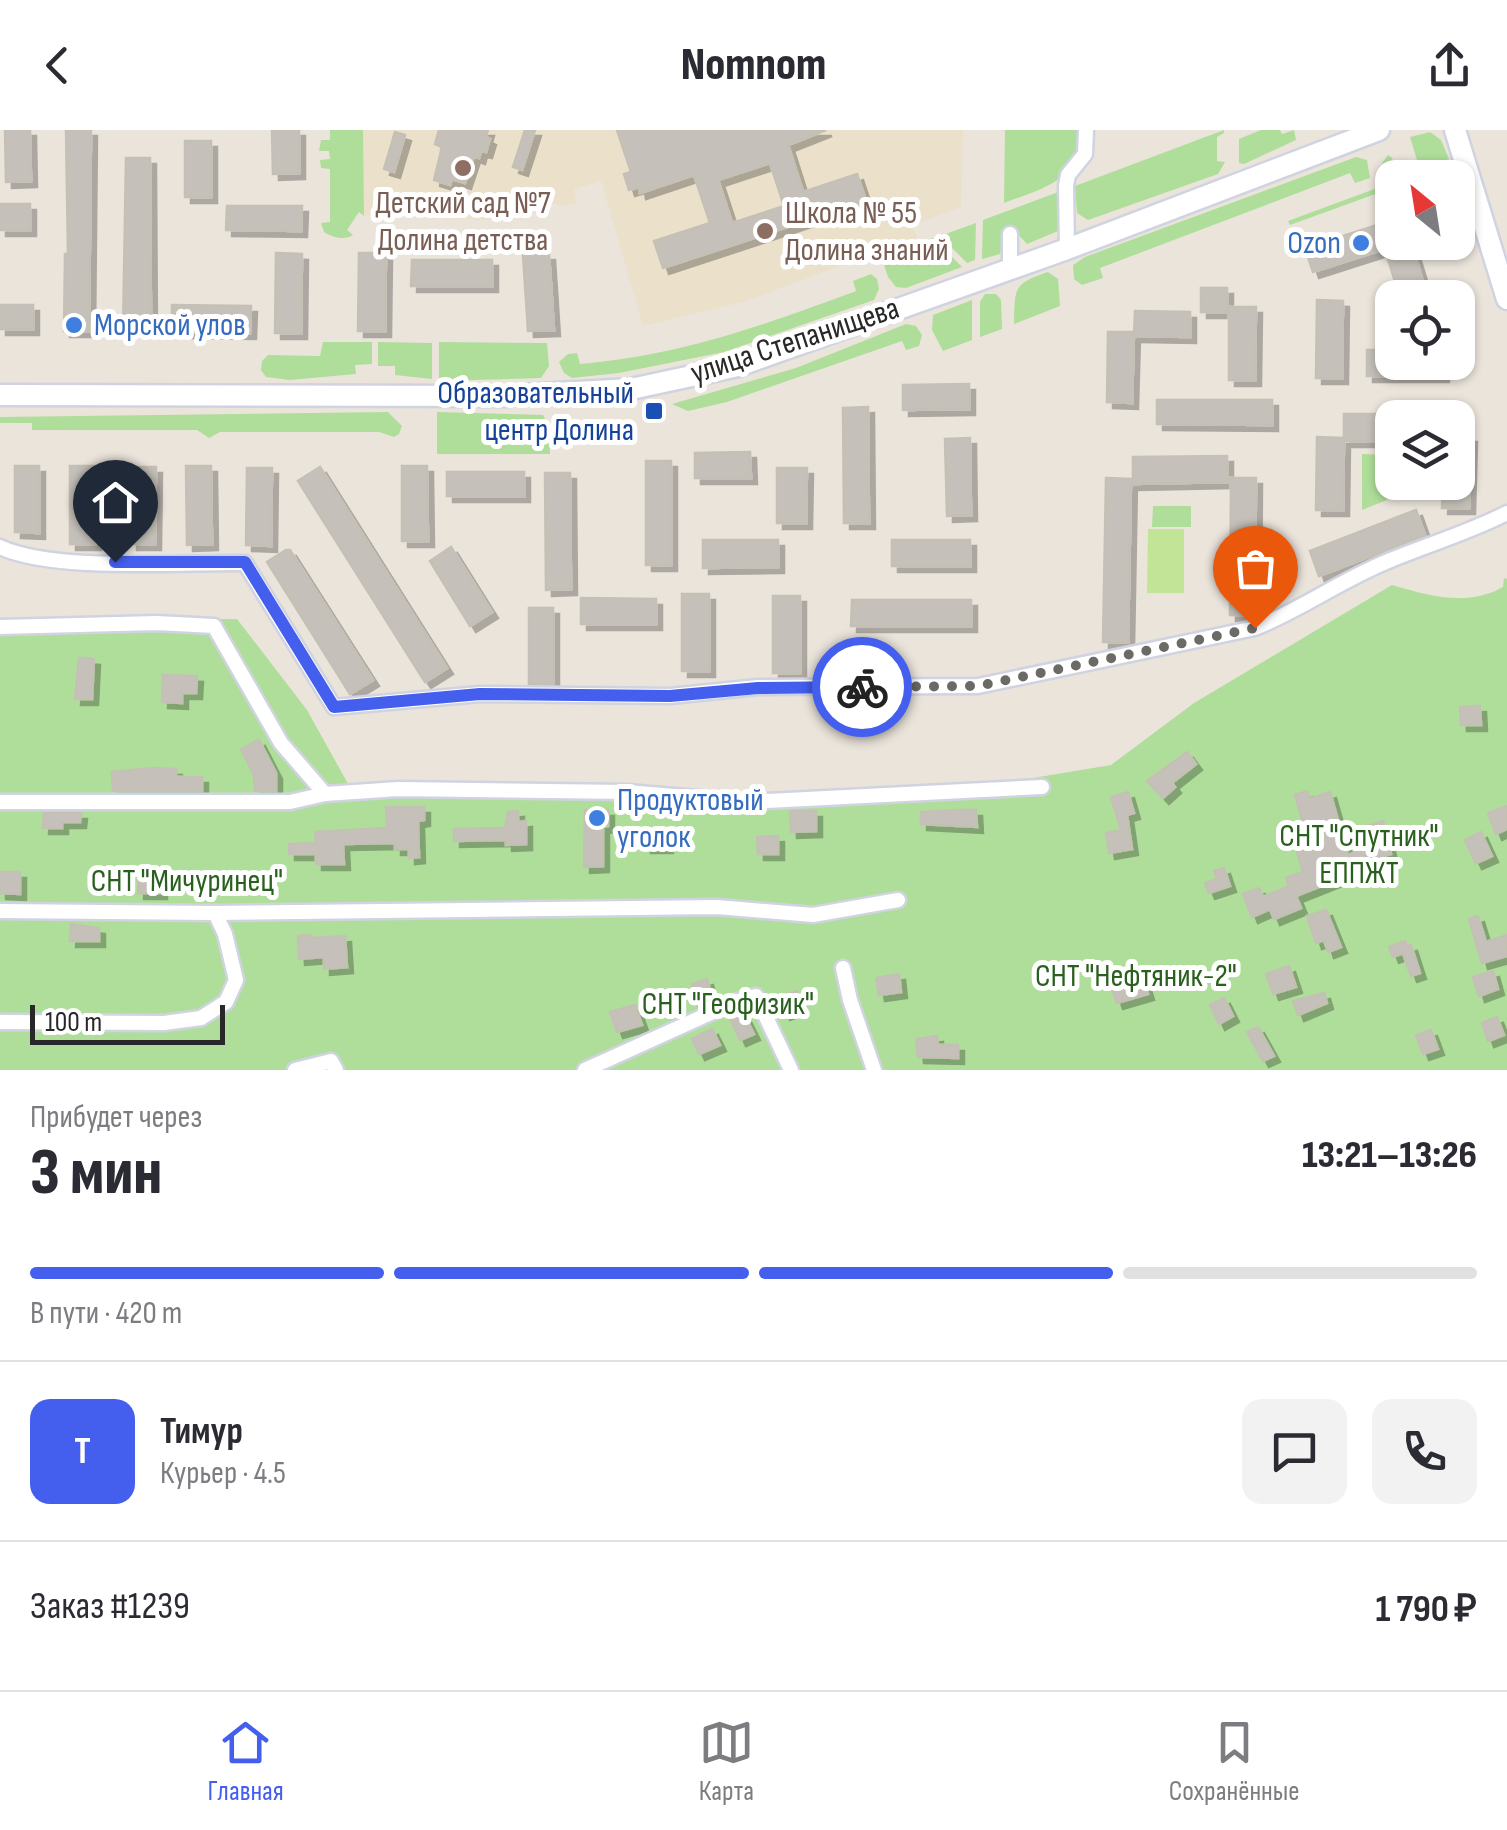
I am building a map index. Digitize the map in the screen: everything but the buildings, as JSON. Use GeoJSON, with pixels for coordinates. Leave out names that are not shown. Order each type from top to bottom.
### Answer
{"type":"FeatureCollection","features":[{"type":"Feature","properties":{"kind":"street"},"geometry":{"type":"LineString","coordinates":[[1067,249],[1066,186],[1068,176],[1085,154],[1086,130]]}},
{"type":"Feature","properties":{"kind":"street","name":"улица Степанищева"},"geometry":{"type":"LineString","coordinates":[[0,395],[505,396],[631,389],[738,366],[1010,270],[1379,130]]}},
{"type":"Feature","properties":{"kind":"street"},"geometry":{"type":"LineString","coordinates":[[1454,130],[1507,298]]}},
{"type":"Feature","properties":{"kind":"street"},"geometry":{"type":"LineString","coordinates":[[1010,234],[1010,270]]}},
{"type":"Feature","properties":{"kind":"street"},"geometry":{"type":"LineString","coordinates":[[0,547],[19,556],[58,561],[245,562],[334,707],[480,694],[610,697],[758,688],[978,686],[1255,628],[1385,562],[1507,513]]}},
{"type":"Feature","properties":{"kind":"street"},"geometry":{"type":"LineString","coordinates":[[0,562],[19,556]]}},
{"type":"Feature","properties":{"kind":"street"},"geometry":{"type":"LineString","coordinates":[[0,627],[157,623],[214,626],[281,744],[326,794]]}},
{"type":"Feature","properties":{"kind":"street"},"geometry":{"type":"LineString","coordinates":[[0,802],[290,802],[326,794],[398,789],[495,788],[627,792],[745,802],[1042,787]]}},
{"type":"Feature","properties":{"kind":"street"},"geometry":{"type":"LineString","coordinates":[[0,912],[718,907],[813,915],[898,900]]}},
{"type":"Feature","properties":{"kind":"street"},"geometry":{"type":"LineString","coordinates":[[0,1022],[164,1023],[200,1018],[226,1002],[236,980],[225,934],[215,913]]}},
{"type":"Feature","properties":{"kind":"street"},"geometry":{"type":"LineString","coordinates":[[843,968],[874,1070]]}},
{"type":"Feature","properties":{"kind":"street"},"geometry":{"type":"LineString","coordinates":[[585,1070],[756,996],[791,1070]]}},
{"type":"Feature","properties":{"kind":"street"},"geometry":{"type":"LineString","coordinates":[[294,1070],[332,1061],[336,1070]]}},
{"type":"Feature","properties":{"kind":"shaded area","name":"Школа № 55 Долина знаний"},"geometry":{"type":"Polygon","coordinates":[[[362,130],[963,130],[961,207],[911,226],[918,237],[743,302],[643,326],[601,181],[574,189],[577,203],[561,207],[509,203],[498,220],[364,216],[362,130]]]}},
{"type":"Feature","properties":{"kind":"green space"},"geometry":{"type":"Polygon","coordinates":[[[330,130],[363,130],[364,216],[359,212],[347,230],[353,235],[346,238],[324,232],[321,223],[330,222],[330,169],[321,168],[320,160],[330,159],[329,151],[319,151],[321,140],[330,140],[330,130]]]}},
{"type":"Feature","properties":{"kind":"green space"},"geometry":{"type":"Polygon","coordinates":[[[1005,130],[1080,130],[1074,161],[1067,172],[1046,187],[1004,203],[1005,130]]]}},
{"type":"Feature","properties":{"kind":"green space"},"geometry":{"type":"Polygon","coordinates":[[[1224,130],[1217,137],[1217,161],[1225,162],[1218,174],[1088,220],[1077,213],[1075,186],[1224,130]]]}},
{"type":"Feature","properties":{"kind":"green space"},"geometry":{"type":"Polygon","coordinates":[[[1261,130],[1280,130],[1282,134],[1294,130],[1296,140],[1239,163],[1239,139],[1261,130]]]}},
{"type":"Feature","properties":{"kind":"green space"},"geometry":{"type":"Polygon","coordinates":[[[1430,132],[1441,140],[1449,159],[1417,160],[1410,137],[1430,132]]]}},
{"type":"Feature","properties":{"kind":"green space"},"geometry":{"type":"Polygon","coordinates":[[[1356,157],[1367,160],[1370,178],[1355,183],[1350,173],[1100,268],[1103,278],[1082,285],[1074,279],[1073,265],[1085,257],[1356,157]]]}},
{"type":"Feature","properties":{"kind":"green space"},"geometry":{"type":"Polygon","coordinates":[[[1375,189],[1375,194],[1290,225],[1288,221],[1375,189]]]}},
{"type":"Feature","properties":{"kind":"green space"},"geometry":{"type":"Polygon","coordinates":[[[1061,191],[1062,221],[1058,231],[1027,244],[1013,229],[1000,254],[982,259],[983,220],[1061,191]]]}},
{"type":"Feature","properties":{"kind":"green space"},"geometry":{"type":"Polygon","coordinates":[[[976,223],[975,260],[967,263],[940,236],[976,223]]]}},
{"type":"Feature","properties":{"kind":"green space"},"geometry":{"type":"Polygon","coordinates":[[[933,238],[962,267],[906,288],[896,287],[882,259],[933,238]]]}},
{"type":"Feature","properties":{"kind":"green space"},"geometry":{"type":"Polygon","coordinates":[[[1048,272],[1058,279],[1060,306],[1014,324],[1018,289],[1048,272]]]}},
{"type":"Feature","properties":{"kind":"green space"},"geometry":{"type":"Polygon","coordinates":[[[871,274],[879,289],[874,300],[724,352],[572,378],[564,373],[559,362],[568,354],[577,353],[580,364],[617,360],[721,337],[856,291],[853,281],[871,274]]]}},
{"type":"Feature","properties":{"kind":"green space"},"geometry":{"type":"Polygon","coordinates":[[[985,294],[996,294],[1001,300],[1002,329],[980,337],[980,302],[985,294]]]}},
{"type":"Feature","properties":{"kind":"green space"},"geometry":{"type":"Polygon","coordinates":[[[972,300],[972,340],[943,351],[932,330],[933,315],[972,300]]]}},
{"type":"Feature","properties":{"kind":"green space"},"geometry":{"type":"Polygon","coordinates":[[[906,324],[916,326],[922,335],[919,346],[906,350],[902,341],[727,402],[688,411],[672,404],[796,368],[906,324]]]}},
{"type":"Feature","properties":{"kind":"green space"},"geometry":{"type":"Polygon","coordinates":[[[323,342],[372,342],[372,364],[355,365],[356,374],[290,380],[266,377],[261,370],[268,355],[320,356],[323,342]]]}},
{"type":"Feature","properties":{"kind":"green space"},"geometry":{"type":"Polygon","coordinates":[[[378,342],[432,343],[432,379],[395,375],[395,366],[378,366],[378,342]]]}},
{"type":"Feature","properties":{"kind":"green space"},"geometry":{"type":"Polygon","coordinates":[[[439,342],[547,343],[549,366],[541,378],[439,381],[439,342]]]}},
{"type":"Feature","properties":{"kind":"green space"},"geometry":{"type":"Polygon","coordinates":[[[388,412],[402,426],[394,437],[379,432],[220,432],[209,438],[197,430],[32,430],[32,423],[0,423],[0,417],[388,412]]]}},
{"type":"Feature","properties":{"kind":"green space"},"geometry":{"type":"Polygon","coordinates":[[[437,412],[543,415],[549,426],[550,454],[437,454],[437,412]]]}},
{"type":"Feature","properties":{"kind":"green space"},"geometry":{"type":"Polygon","coordinates":[[[1362,454],[1375,454],[1375,500],[1387,500],[1362,510],[1362,454]]]}},
{"type":"Feature","properties":{"kind":"green space"},"geometry":{"type":"Polygon","coordinates":[[[1153,506],[1191,506],[1191,527],[1152,527],[1153,506]]]}},
{"type":"Feature","properties":{"kind":"green space"},"geometry":{"type":"Polygon","coordinates":[[[1148,529],[1184,529],[1184,593],[1147,593],[1148,529]]]}},
{"type":"Feature","properties":{"kind":"green space"},"geometry":{"type":"Polygon","coordinates":[[[1504,578],[1507,1070],[0,1070],[0,622],[237,619],[307,710],[352,791],[707,796],[956,786],[1111,765],[1194,703],[1392,585],[1434,596],[1462,598],[1503,587],[1504,578]]]}},
{"type":"Feature","properties":{"kind":"way so far"},"geometry":{"type":"LineString","coordinates":[[862,687],[978,686],[1255,628]]}},
{"type":"Feature","properties":{"kind":"place","name":"Детский сад №7 Долина детства"},"geometry":{"type":"Point","coordinates":[463,168]}},
{"type":"Feature","properties":{"kind":"place","name":"Школа № 55 Долина знаний"},"geometry":{"type":"Point","coordinates":[765,231]}},
{"type":"Feature","properties":{"kind":"place","name":"Ozon"},"geometry":{"type":"Point","coordinates":[1361,243]}},
{"type":"Feature","properties":{"kind":"place","name":"Морской улов"},"geometry":{"type":"Point","coordinates":[74,325]}},
{"type":"Feature","properties":{"kind":"place","name":"Образовательный центр Долина"},"geometry":{"type":"Point","coordinates":[654,411]}},
{"type":"Feature","properties":{"kind":"place","name":"Продуктовый уголок"},"geometry":{"type":"Point","coordinates":[597,818]}},
{"type":"Feature","properties":{"kind":"route"},"geometry":{"type":"LineString","coordinates":[[115,562],[245,562],[334,707],[480,694],[578,698],[670,696],[758,688],[862,687]]}},
{"type":"Feature","properties":{"kind":"park label","name":"СНТ \"Спутник\" ЕППЖТ"},"geometry":{"type":"Point","coordinates":[1359,854]}},
{"type":"Feature","properties":{"kind":"park label","name":"СНТ \"Мичуринец\""},"geometry":{"type":"Point","coordinates":[187,881]}},
{"type":"Feature","properties":{"kind":"park label","name":"СНТ \"Нефтяник-2\""},"geometry":{"type":"Point","coordinates":[1136,976]}},
{"type":"Feature","properties":{"kind":"park label","name":"СНТ \"Геофизик\""},"geometry":{"type":"Point","coordinates":[728,1004]}}]}
